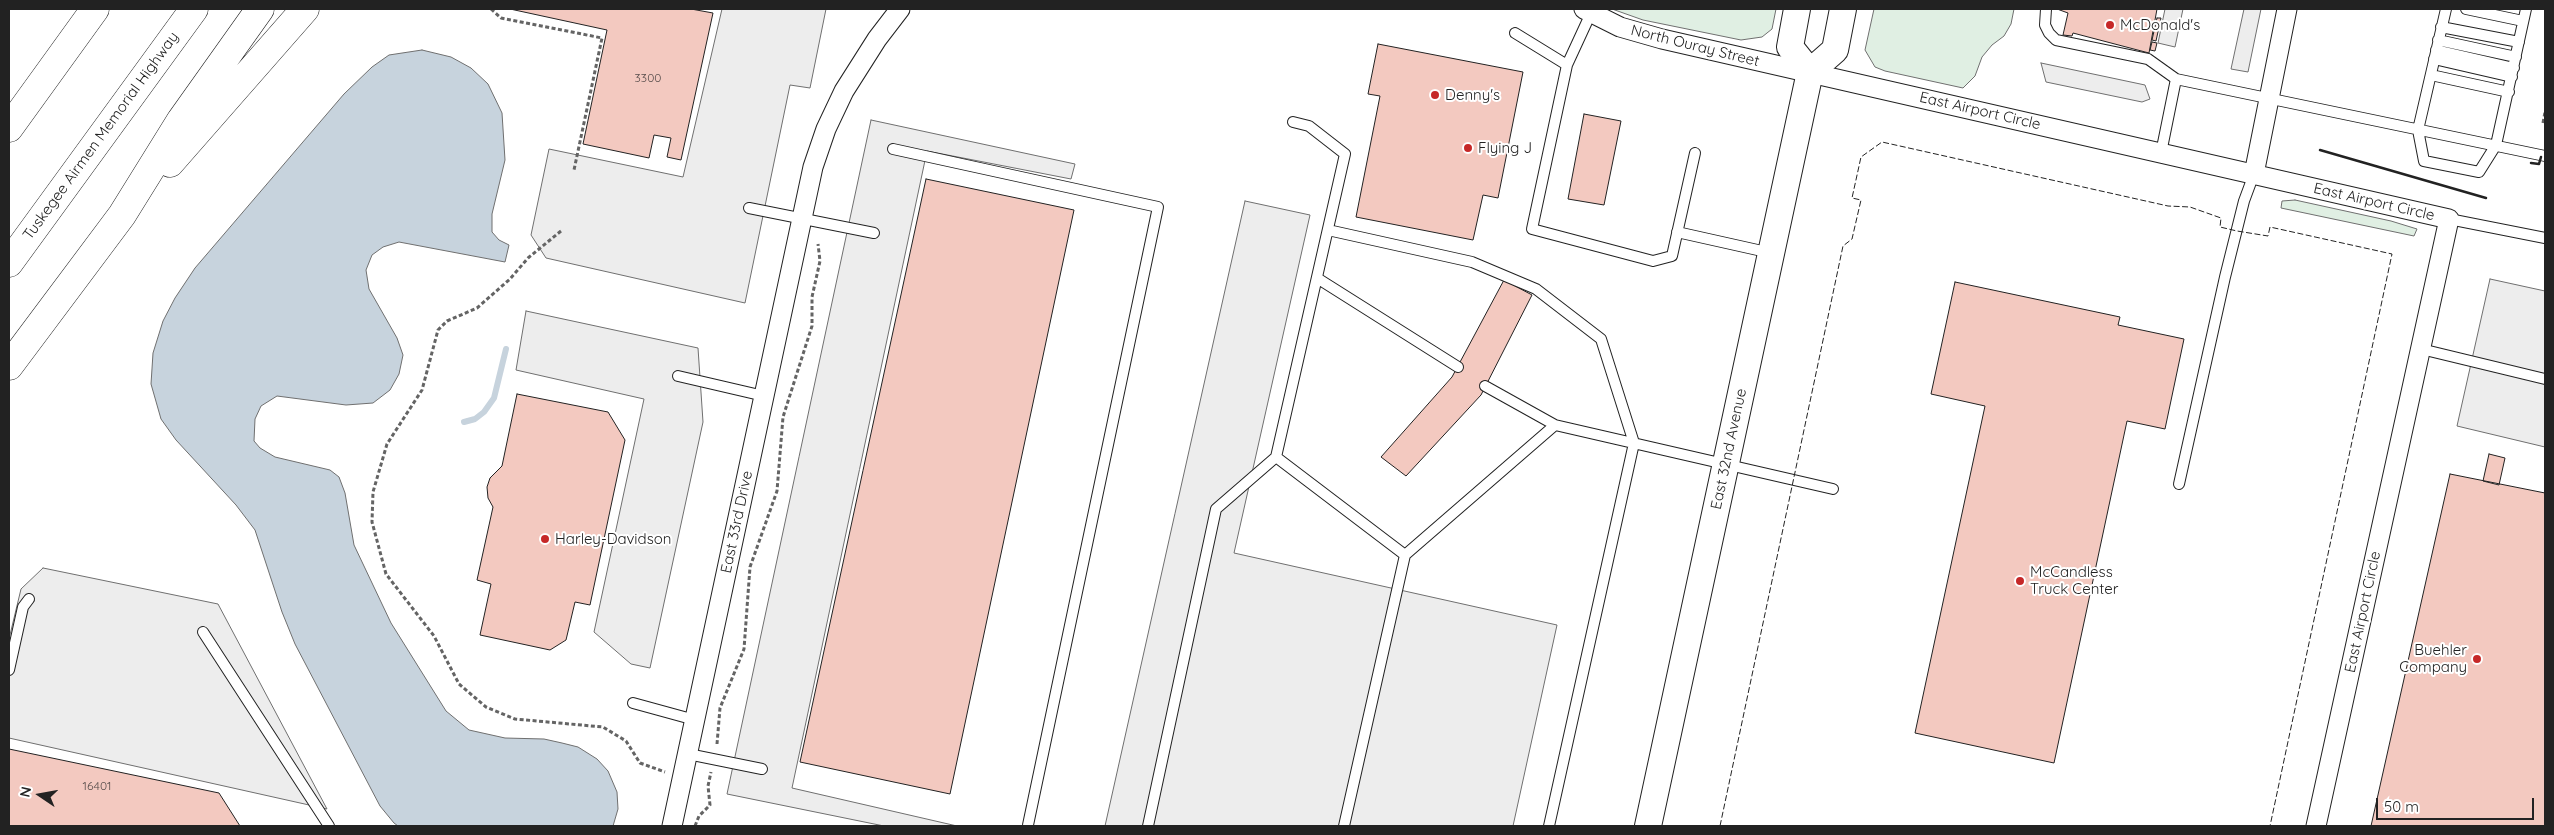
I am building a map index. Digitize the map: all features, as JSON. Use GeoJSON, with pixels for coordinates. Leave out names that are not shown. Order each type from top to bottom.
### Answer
{"type":"FeatureCollection","features":[{"type":"Feature","properties":{"kind":"highway"},"geometry":{"type":"LineString","coordinates":[[9,128],[95,9]]}},
{"type":"Feature","properties":{"kind":"highway","name":"Tuskegee Airmen Memorial Highway"},"geometry":{"type":"LineString","coordinates":[[9,263],[194,9]]}},
{"type":"Feature","properties":{"kind":"highway"},"geometry":{"type":"LineString","coordinates":[[9,366],[122,216],[181,120],[260,9]]}},
{"type":"Feature","properties":{"kind":"highway"},"geometry":{"type":"LineString","coordinates":[[122,216],[135,204],[305,9]]}},
{"type":"Feature","properties":{"kind":"street"},"geometry":{"type":"LineString","coordinates":[[1797,9],[1790,47],[1810,72],[1835,50],[1843,9]]}},
{"type":"Feature","properties":{"kind":"street"},"geometry":{"type":"LineString","coordinates":[[2254,174],[2287,9]]}},
{"type":"Feature","properties":{"kind":"street"},"geometry":{"type":"LineString","coordinates":[[801,218],[813,167],[830,117],[857,69],[895,10]]}},
{"type":"Feature","properties":{"kind":"street","name":"North Ouray Street"},"geometry":{"type":"LineString","coordinates":[[1588,11],[1620,28],[1810,72]]}},
{"type":"Feature","properties":{"kind":"street","name":"East Airport Circle"},"geometry":{"type":"LineString","coordinates":[[1810,72],[2450,219],[2316,826]]}},
{"type":"Feature","properties":{"kind":"street","name":"East 32nd Avenue"},"geometry":{"type":"LineString","coordinates":[[1648,826],[1810,72]]}},
{"type":"Feature","properties":{"kind":"street","name":"East 33rd Drive"},"geometry":{"type":"LineString","coordinates":[[672,826],[801,218]]}},
{"type":"Feature","properties":{"kind":"lane"},"geometry":{"type":"LineString","coordinates":[[2046,9],[2045,25],[2049,33],[2056,40],[2148,59],[2176,78],[2545,156]]}},
{"type":"Feature","properties":{"kind":"lane"},"geometry":{"type":"LineString","coordinates":[[2446,9],[2418,130],[2424,161],[2478,172],[2496,145],[2526,9]]}},
{"type":"Feature","properties":{"kind":"lane"},"geometry":{"type":"LineString","coordinates":[[2466,9],[2523,21]]}},
{"type":"Feature","properties":{"kind":"lane"},"geometry":{"type":"LineString","coordinates":[[1588,11],[1567,65],[1532,229],[1653,261],[1672,256],[1695,153]]}},
{"type":"Feature","properties":{"kind":"lane"},"geometry":{"type":"LineString","coordinates":[[2442,27],[2519,42]]}},
{"type":"Feature","properties":{"kind":"lane"},"geometry":{"type":"LineString","coordinates":[[1515,33],[1567,65]]}},
{"type":"Feature","properties":{"kind":"lane"},"geometry":{"type":"LineString","coordinates":[[2436,50],[2516,57]]}},
{"type":"Feature","properties":{"kind":"lane"},"geometry":{"type":"LineString","coordinates":[[2436,50],[2513,73]]}},
{"type":"Feature","properties":{"kind":"lane"},"geometry":{"type":"LineString","coordinates":[[2430,75],[2509,92]]}},
{"type":"Feature","properties":{"kind":"lane"},"geometry":{"type":"LineString","coordinates":[[2161,153],[2176,78]]}},
{"type":"Feature","properties":{"kind":"lane"},"geometry":{"type":"LineString","coordinates":[[1148,826],[1216,508],[1276,457],[1345,154],[1309,126],[1293,122]]}},
{"type":"Feature","properties":{"kind":"lane"},"geometry":{"type":"LineString","coordinates":[[893,149],[1158,208],[1028,825]]}},
{"type":"Feature","properties":{"kind":"lane"},"geometry":{"type":"LineString","coordinates":[[2179,484],[2225,277],[2244,201],[2254,174]]}},
{"type":"Feature","properties":{"kind":"lane"},"geometry":{"type":"LineString","coordinates":[[749,208],[874,233]]}},
{"type":"Feature","properties":{"kind":"lane"},"geometry":{"type":"LineString","coordinates":[[2450,219],[2545,238]]}},
{"type":"Feature","properties":{"kind":"lane"},"geometry":{"type":"LineString","coordinates":[[1328,230],[1472,262],[1536,290],[1601,339],[1634,443],[1549,826]]}},
{"type":"Feature","properties":{"kind":"lane"},"geometry":{"type":"LineString","coordinates":[[1677,232],[1771,253]]}},
{"type":"Feature","properties":{"kind":"lane"},"geometry":{"type":"LineString","coordinates":[[1317,278],[1458,367]]}},
{"type":"Feature","properties":{"kind":"lane"},"geometry":{"type":"LineString","coordinates":[[2421,350],[2545,379]]}},
{"type":"Feature","properties":{"kind":"lane"},"geometry":{"type":"LineString","coordinates":[[678,376],[764,396]]}},
{"type":"Feature","properties":{"kind":"lane"},"geometry":{"type":"LineString","coordinates":[[1485,386],[1555,425],[1833,489]]}},
{"type":"Feature","properties":{"kind":"lane"},"geometry":{"type":"LineString","coordinates":[[1344,826],[1405,555],[1555,425]]}},
{"type":"Feature","properties":{"kind":"lane"},"geometry":{"type":"LineString","coordinates":[[1276,457],[1405,555]]}},
{"type":"Feature","properties":{"kind":"lane"},"geometry":{"type":"LineString","coordinates":[[9,670],[23,607],[29,599]]}},
{"type":"Feature","properties":{"kind":"lane"},"geometry":{"type":"LineString","coordinates":[[203,632],[329,826]]}},
{"type":"Feature","properties":{"kind":"lane"},"geometry":{"type":"LineString","coordinates":[[633,704],[695,720]]}},
{"type":"Feature","properties":{"kind":"lane"},"geometry":{"type":"LineString","coordinates":[[688,754],[762,769]]}},
{"type":"Feature","properties":{"kind":"path"},"geometry":{"type":"LineString","coordinates":[[491,9],[501,18],[602,38],[574,170]]}},
{"type":"Feature","properties":{"kind":"path"},"geometry":{"type":"LineString","coordinates":[[2543,123],[2545,112]]}},
{"type":"Feature","properties":{"kind":"path"},"geometry":{"type":"LineString","coordinates":[[695,826],[700,816],[710,805],[708,786],[719,734],[720,708],[744,649],[750,567],[777,491],[783,417],[805,355],[812,326],[812,297],[820,261],[818,243],[824,223]]}},
{"type":"Feature","properties":{"kind":"path"},"geometry":{"type":"LineString","coordinates":[[561,231],[528,258],[510,279],[477,308],[447,321],[438,330],[422,390],[387,444],[374,492],[372,522],[386,574],[434,636],[460,684],[486,707],[515,719],[603,726],[626,741],[640,763],[683,776]]}},
{"type":"Feature","properties":{"kind":"green space"},"geometry":{"type":"Polygon","coordinates":[[[1612,9],[1776,9],[1772,29],[1762,37],[1741,40],[1643,20],[1612,9]]]}},
{"type":"Feature","properties":{"kind":"green space"},"geometry":{"type":"Polygon","coordinates":[[[1874,9],[2014,9],[2011,24],[2004,36],[1992,45],[1982,57],[1975,76],[1963,88],[1885,71],[1875,67],[1865,50],[1874,9]]]}},
{"type":"Feature","properties":{"kind":"green space"},"geometry":{"type":"Polygon","coordinates":[[[2295,200],[2391,221],[2417,229],[2414,236],[2281,208],[2282,201],[2295,200]]]}},
{"type":"Feature","properties":{"kind":"shaded area"},"geometry":{"type":"Polygon","coordinates":[[[722,9],[826,9],[810,88],[790,85],[745,303],[546,258],[531,235],[549,149],[683,177],[722,9]]]}},
{"type":"Feature","properties":{"kind":"shaded area"},"geometry":{"type":"Polygon","coordinates":[[[2165,9],[2183,9],[2175,47],[2158,43],[2165,9]]]}},
{"type":"Feature","properties":{"kind":"shaded area"},"geometry":{"type":"Polygon","coordinates":[[[2244,9],[2261,9],[2248,72],[2231,69],[2244,9]]]}},
{"type":"Feature","properties":{"kind":"shaded area"},"geometry":{"type":"Polygon","coordinates":[[[422,50],[451,57],[471,68],[488,84],[502,113],[505,160],[492,214],[492,232],[499,240],[509,245],[505,262],[399,242],[383,247],[372,255],[366,270],[369,289],[397,338],[403,355],[399,374],[390,390],[373,403],[346,405],[277,396],[261,406],[255,419],[254,441],[260,448],[275,457],[330,470],[339,477],[345,493],[354,545],[391,623],[446,711],[469,730],[505,738],[544,739],[562,743],[578,747],[597,759],[608,771],[617,792],[618,809],[613,826],[398,826],[394,823],[380,806],[295,644],[282,612],[255,530],[236,505],[176,440],[161,419],[151,384],[153,353],[163,321],[175,298],[195,268],[344,94],[372,67],[389,55],[422,50]]]}},
{"type":"Feature","properties":{"kind":"shaded area"},"geometry":{"type":"Polygon","coordinates":[[[2041,63],[2145,85],[2150,99],[2142,102],[2046,82],[2041,63]]]}},
{"type":"Feature","properties":{"kind":"shaded area"},"geometry":{"type":"Polygon","coordinates":[[[871,120],[1075,164],[1071,179],[927,151],[792,788],[957,826],[884,826],[727,794],[871,120]]]}},
{"type":"Feature","properties":{"kind":"shaded area"},"geometry":{"type":"Polygon","coordinates":[[[1245,201],[1310,215],[1234,553],[1557,625],[1513,826],[1105,826],[1245,201]]]}},
{"type":"Feature","properties":{"kind":"shaded area"},"geometry":{"type":"Polygon","coordinates":[[[2490,279],[2545,291],[2545,447],[2457,426],[2490,279]]]}},
{"type":"Feature","properties":{"kind":"shaded area"},"geometry":{"type":"Polygon","coordinates":[[[526,311],[698,348],[703,422],[650,668],[631,664],[594,632],[644,399],[516,370],[526,311]]]}},
{"type":"Feature","properties":{"kind":"shaded area"},"geometry":{"type":"Polygon","coordinates":[[[43,568],[218,604],[327,809],[9,738],[9,639],[21,589],[43,568]]]}},
{"type":"Feature","properties":{"kind":"building"},"geometry":{"type":"Polygon","coordinates":[[[510,9],[691,9],[713,13],[681,160],[667,157],[671,138],[654,135],[649,158],[583,144],[607,30],[510,9]]]}},
{"type":"Feature","properties":{"kind":"building","name":"McDonald's"},"geometry":{"type":"Polygon","coordinates":[[[2057,9],[2157,9],[2149,53],[2073,33],[2072,36],[2063,35],[2068,13],[2057,9]]]}},
{"type":"Feature","properties":{"kind":"building"},"geometry":{"type":"Polygon","coordinates":[[[2157,18],[2161,18],[2156,41],[2152,40],[2157,18]]]}},
{"type":"Feature","properties":{"kind":"building"},"geometry":{"type":"Polygon","coordinates":[[[2152,42],[2157,43],[2155,51],[2150,50],[2152,42]]]}},
{"type":"Feature","properties":{"kind":"building"},"geometry":{"type":"Polygon","coordinates":[[[1378,44],[1523,72],[1498,198],[1483,195],[1473,240],[1356,217],[1380,96],[1368,94],[1378,44]]]}},
{"type":"Feature","properties":{"kind":"building"},"geometry":{"type":"Polygon","coordinates":[[[1584,114],[1621,121],[1604,205],[1568,199],[1584,114]]]}},
{"type":"Feature","properties":{"kind":"building"},"geometry":{"type":"Polygon","coordinates":[[[926,179],[1074,210],[950,794],[800,762],[926,179]]]}},
{"type":"Feature","properties":{"kind":"building"},"geometry":{"type":"Polygon","coordinates":[[[1504,280],[1532,295],[1481,395],[1406,476],[1381,457],[1452,377],[1504,280]]]}},
{"type":"Feature","properties":{"kind":"building","name":"McCandless Truck Center"},"geometry":{"type":"Polygon","coordinates":[[[1955,282],[2120,317],[2118,325],[2184,339],[2165,429],[2127,421],[2054,763],[1915,733],[1985,406],[1931,394],[1955,282]]]}},
{"type":"Feature","properties":{"kind":"building","name":"Harley-Davidson"},"geometry":{"type":"Polygon","coordinates":[[[517,394],[608,412],[625,440],[590,605],[575,602],[566,640],[550,650],[480,635],[491,584],[477,580],[493,507],[488,498],[487,487],[490,478],[502,466],[517,394]]]}},
{"type":"Feature","properties":{"kind":"building"},"geometry":{"type":"Polygon","coordinates":[[[2489,454],[2505,458],[2499,485],[2483,481],[2489,454]]]}},
{"type":"Feature","properties":{"kind":"building","name":"Buehler Company"},"geometry":{"type":"Polygon","coordinates":[[[2450,474],[2545,493],[2545,826],[2371,826],[2450,474]]]}},
{"type":"Feature","properties":{"kind":"building"},"geometry":{"type":"Polygon","coordinates":[[[9,749],[219,793],[240,826],[9,826],[9,749]]]}},
{"type":"Feature","properties":{"kind":"waterway"},"geometry":{"type":"LineString","coordinates":[[464,422],[475,419],[484,412],[494,398],[506,349]]}},
{"type":"Feature","properties":{"kind":"fence"},"geometry":{"type":"LineString","coordinates":[[1720,826],[1843,246],[1852,239],[1861,200],[1852,198],[1861,157],[1882,142],[2168,206],[2190,207],[2221,218],[2220,227],[2237,231],[2268,236],[2270,227],[2392,254],[2270,826]]}},
{"type":"Feature","properties":{"kind":"wall"},"geometry":{"type":"LineString","coordinates":[[2320,150],[2486,198]]}},
{"type":"Feature","properties":{"kind":"wall"},"geometry":{"type":"LineString","coordinates":[[2531,163],[2539,164],[2541,157]]}},
{"type":"Feature","properties":{"kind":"place","name":"McDonald's"},"geometry":{"type":"Point","coordinates":[2110,25]}},
{"type":"Feature","properties":{"kind":"place","name":"Denny's"},"geometry":{"type":"Point","coordinates":[1435,95]}},
{"type":"Feature","properties":{"kind":"place","name":"Flying J"},"geometry":{"type":"Point","coordinates":[1468,148]}},
{"type":"Feature","properties":{"kind":"place","name":"Harley-Davidson"},"geometry":{"type":"Point","coordinates":[545,539]}},
{"type":"Feature","properties":{"kind":"place","name":"McCandless Truck Center"},"geometry":{"type":"Point","coordinates":[2020,581]}},
{"type":"Feature","properties":{"kind":"place","name":"Buehler Company"},"geometry":{"type":"Point","coordinates":[2477,659]}}]}
